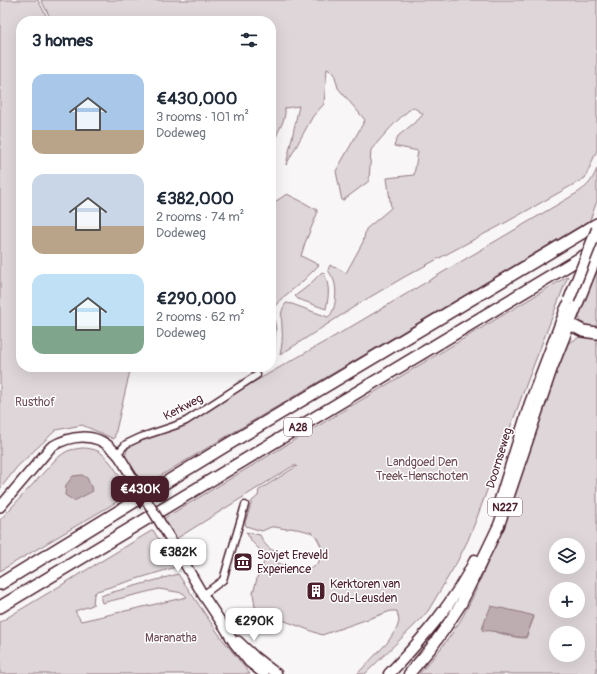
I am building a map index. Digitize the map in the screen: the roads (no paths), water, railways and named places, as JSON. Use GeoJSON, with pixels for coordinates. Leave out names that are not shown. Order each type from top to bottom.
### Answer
{"type":"FeatureCollection","features":[{"type":"Feature","properties":{"kind":"highway","name":"A28"},"geometry":{"type":"LineString","coordinates":[[0,584],[249,432],[597,224]]}},
{"type":"Feature","properties":{"kind":"highway","name":"A28"},"geometry":{"type":"LineString","coordinates":[[0,608],[597,248]]}},
{"type":"Feature","properties":{"kind":"highway"},"geometry":{"type":"LineString","coordinates":[[567,306],[570,324],[583,331],[597,333]]}},
{"type":"Feature","properties":{"kind":"main road","name":"Doornseweg"},"geometry":{"type":"LineString","coordinates":[[389,674],[425,636],[439,618],[457,592],[493,524],[530,403],[597,229]]}},
{"type":"Feature","properties":{"kind":"main road","name":"Doornseweg"},"geometry":{"type":"LineString","coordinates":[[409,674],[431,648],[461,604],[499,525],[552,368],[597,255]]}},
{"type":"Feature","properties":{"kind":"street","name":"Kerkweg"},"geometry":{"type":"LineString","coordinates":[[117,454],[126,444],[186,420],[257,376]]}},
{"type":"Feature","properties":{"kind":"street"},"geometry":{"type":"LineString","coordinates":[[0,507],[51,447],[60,442],[76,437],[86,437],[96,439],[112,447],[234,643],[242,654],[264,674]]}},
{"type":"Feature","properties":{"kind":"street"},"geometry":{"type":"LineString","coordinates":[[203,595],[223,580],[245,505]]}},
{"type":"Feature","properties":{"kind":"street"},"geometry":{"type":"LineString","coordinates":[[225,628],[245,648],[277,674]]}},
{"type":"Feature","properties":{"kind":"place","name":"Sovjet Ereveld Experience"},"geometry":{"type":"Point","coordinates":[243,562]}},
{"type":"Feature","properties":{"kind":"place","name":"Kerktoren van Oud-Leusden"},"geometry":{"type":"Point","coordinates":[316,591]}},
{"type":"Feature","properties":{"kind":"park label","name":"Rusthof"},"geometry":{"type":"Point","coordinates":[35,402]}},
{"type":"Feature","properties":{"kind":"park label","name":"Landgoed Den Treek-Henschoten"},"geometry":{"type":"Point","coordinates":[422,469]}},
{"type":"Feature","properties":{"kind":"park label","name":"Maranatha"},"geometry":{"type":"Point","coordinates":[171,638]}}]}
